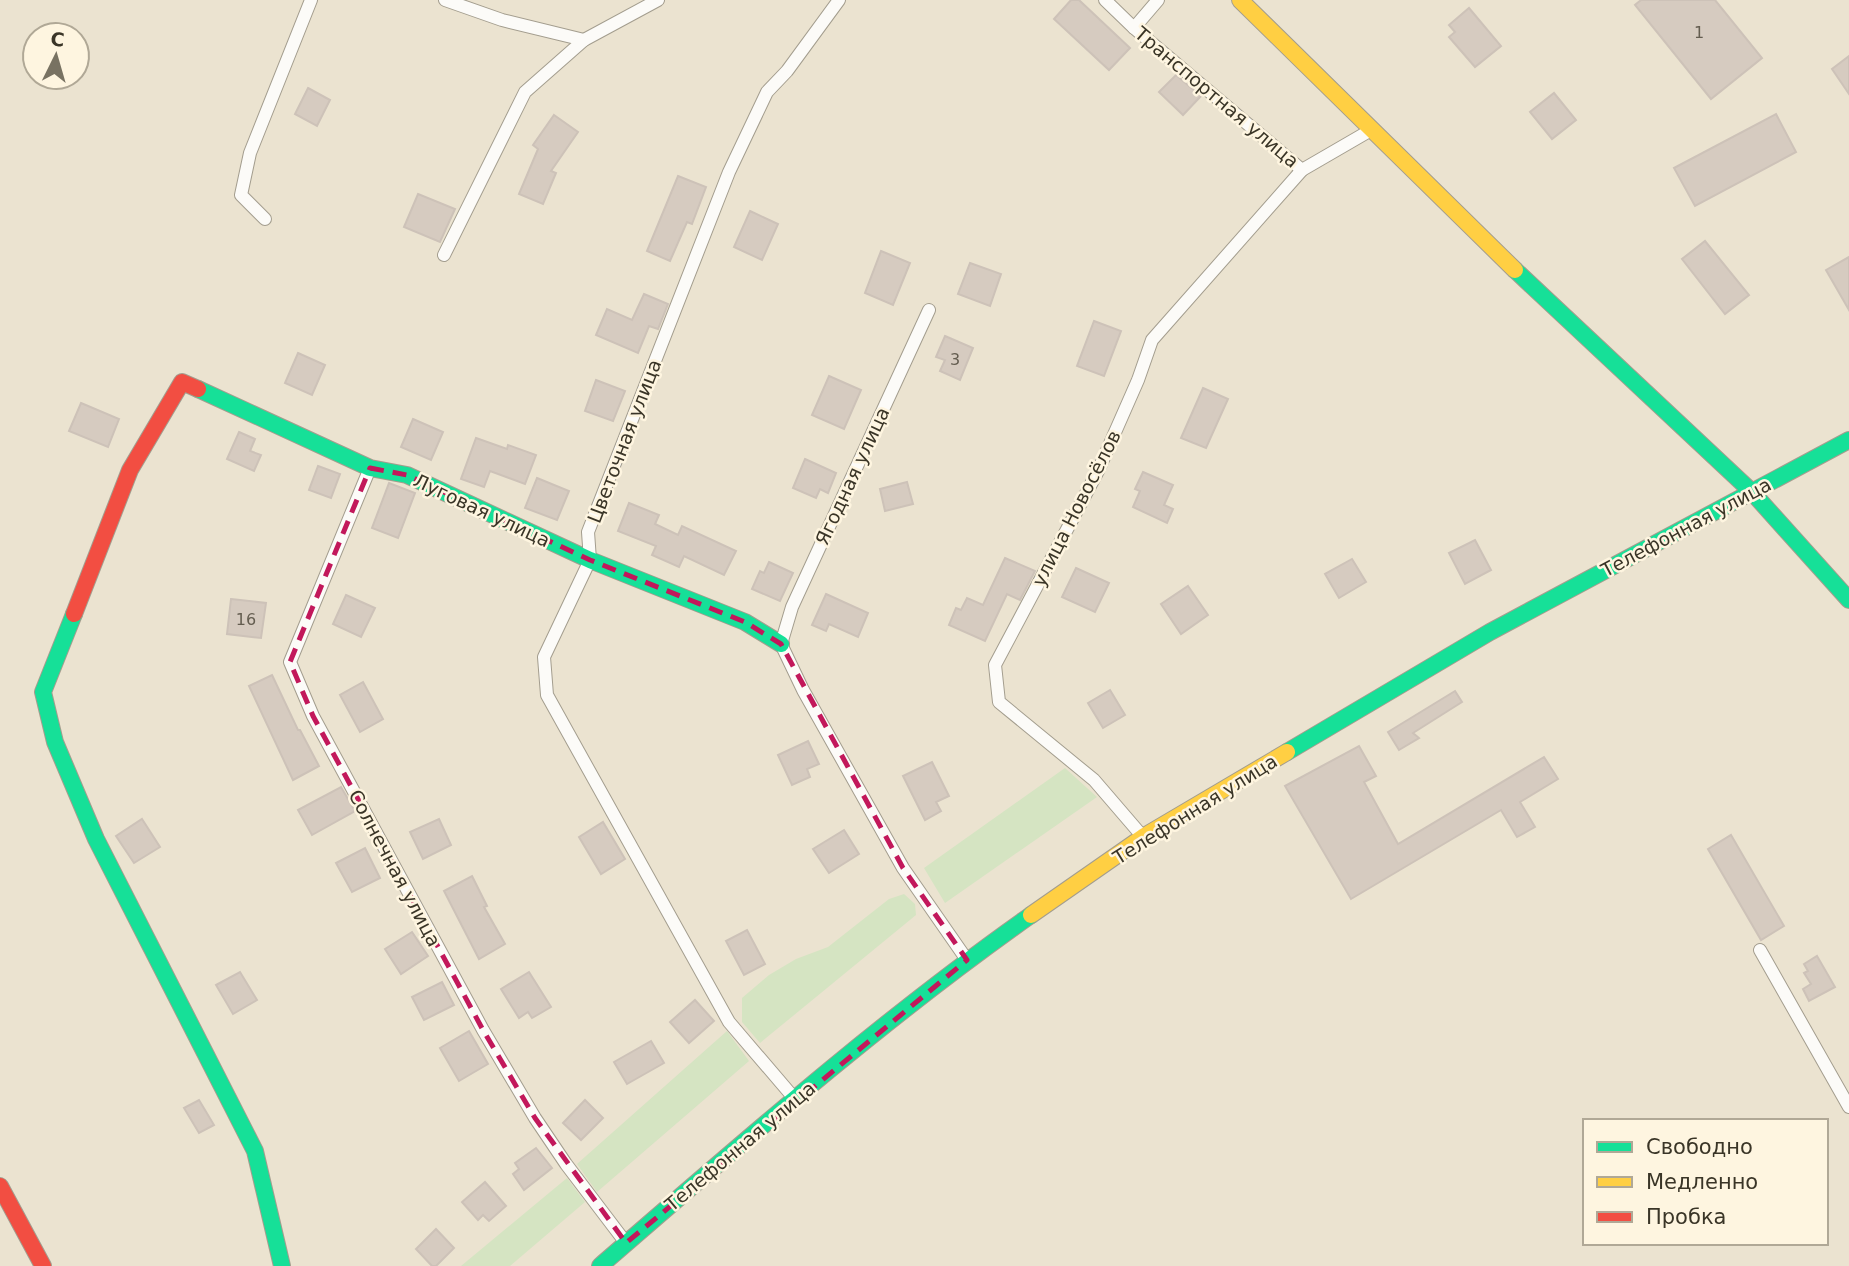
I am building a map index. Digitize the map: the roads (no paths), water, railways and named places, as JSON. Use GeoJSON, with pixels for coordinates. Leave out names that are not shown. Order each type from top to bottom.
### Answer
{"type":"FeatureCollection","features":[{"type":"Feature","properties":{"kind":"street"},"geometry":{"type":"LineString","coordinates":[[265,219],[241,195],[250,153],[311,0]]}},
{"type":"Feature","properties":{"kind":"street"},"geometry":{"type":"LineString","coordinates":[[445,0],[502,20],[584,40]]}},
{"type":"Feature","properties":{"kind":"street"},"geometry":{"type":"LineString","coordinates":[[443,255],[525,92],[584,40],[658,0]]}},
{"type":"Feature","properties":{"kind":"street","name":"Цветочная улица"},"geometry":{"type":"LineString","coordinates":[[794,1098],[729,1022],[547,695],[544,657],[590,560],[588,532],[729,172],[767,92],[787,71],[839,0]]}},
{"type":"Feature","properties":{"kind":"street","name":"Транспортная улица"},"geometry":{"type":"LineString","coordinates":[[1105,0],[1134,28],[1302,170],[1371,130]]}},
{"type":"Feature","properties":{"kind":"street"},"geometry":{"type":"LineString","coordinates":[[1134,28],[1158,0]]}},
{"type":"Feature","properties":{"kind":"street"},"geometry":{"type":"LineString","coordinates":[[1240,0],[1559,313],[1752,492],[1849,600]]}},
{"type":"Feature","properties":{"kind":"street","name":"улица Новосёлов"},"geometry":{"type":"LineString","coordinates":[[1143,837],[1094,780],[999,702],[995,665],[1098,471],[1138,380],[1152,340],[1302,170]]}},
{"type":"Feature","properties":{"kind":"street","name":"Ягодная улица"},"geometry":{"type":"LineString","coordinates":[[781,644],[792,607],[929,310]]}},
{"type":"Feature","properties":{"kind":"street","name":"Луговая улица"},"geometry":{"type":"LineString","coordinates":[[282,1266],[255,1151],[96,839],[55,742],[43,692],[130,470],[182,382],[370,468],[407,475],[590,560],[745,622],[781,644]]}},
{"type":"Feature","properties":{"kind":"street","name":"Телефонная улица"},"geometry":{"type":"LineString","coordinates":[[600,1266],[794,1098],[967,960],[1143,837],[1490,632],[1849,440]]}},
{"type":"Feature","properties":{"kind":"street","name":"Солнечная улица"},"geometry":{"type":"LineString","coordinates":[[370,468],[290,662],[313,716],[490,1041],[535,1118],[566,1164],[626,1242]]}},
{"type":"Feature","properties":{"kind":"street"},"geometry":{"type":"LineString","coordinates":[[781,644],[803,690],[903,868],[967,960]]}},
{"type":"Feature","properties":{"kind":"street"},"geometry":{"type":"LineString","coordinates":[[1760,950],[1849,1107]]}},
{"type":"Feature","properties":{"kind":"street"},"geometry":{"type":"LineString","coordinates":[[0,1186],[43,1266]]}}]}
